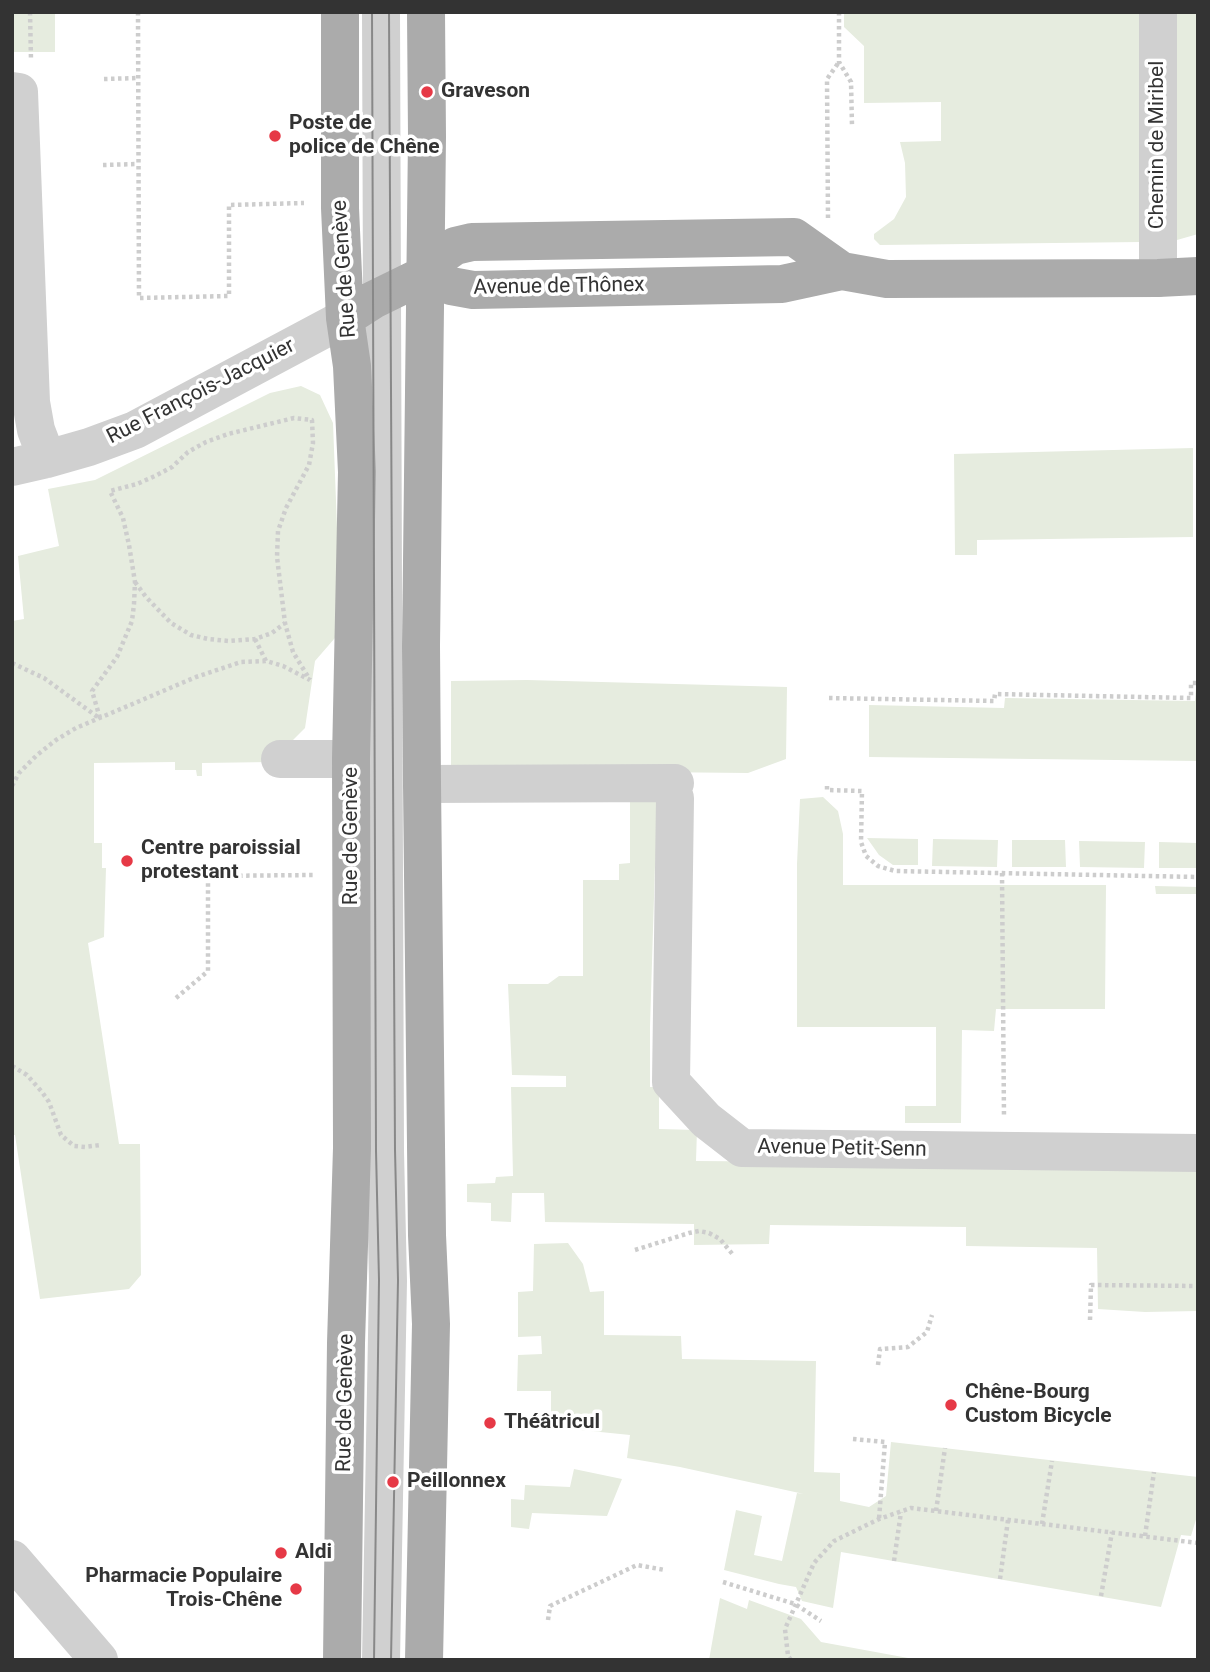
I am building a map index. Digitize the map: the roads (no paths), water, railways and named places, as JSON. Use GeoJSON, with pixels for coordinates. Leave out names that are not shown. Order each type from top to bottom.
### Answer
{"type":"FeatureCollection","features":[{"type":"Feature","properties":{"kind":"main road","name":"Rue de Genève"},"geometry":{"type":"LineString","coordinates":[[340,12],[340,208],[357,472],[351,759],[352,1148],[346,1343],[342,1660]]}},
{"type":"Feature","properties":{"kind":"main road"},"geometry":{"type":"LineString","coordinates":[[424,1660],[431,1324],[422,784],[426,12]]}},
{"type":"Feature","properties":{"kind":"main road","name":"Avenue de Thônex"},"geometry":{"type":"LineString","coordinates":[[424,275],[451,286],[473,290],[782,284],[842,271],[887,279],[1198,276]]}},
{"type":"Feature","properties":{"kind":"main road"},"geometry":{"type":"LineString","coordinates":[[345,318],[424,275]]}},
{"type":"Feature","properties":{"kind":"street"},"geometry":{"type":"LineString","coordinates":[[380,12],[388,1281],[381,1660]]}},
{"type":"Feature","properties":{"kind":"street","name":"Chemin de Miribel"},"geometry":{"type":"LineString","coordinates":[[1158,12],[1158,278]]}},
{"type":"Feature","properties":{"kind":"street"},"geometry":{"type":"LineString","coordinates":[[15,92],[31,402],[36,430],[30,463]]}},
{"type":"Feature","properties":{"kind":"street","name":"Rue François-Jacquier"},"geometry":{"type":"LineString","coordinates":[[30,463],[89,447],[135,430],[345,318]]}},
{"type":"Feature","properties":{"kind":"street"},"geometry":{"type":"LineString","coordinates":[[281,759],[351,759]]}},
{"type":"Feature","properties":{"kind":"street","name":"Avenue Petit-Senn"},"geometry":{"type":"LineString","coordinates":[[422,784],[675,791],[671,1082],[706,1120],[742,1148],[1198,1153]]}},
{"type":"Feature","properties":{"kind":"street"},"geometry":{"type":"LineString","coordinates":[[12,1559],[99,1660]]}},
{"type":"Feature","properties":{"kind":"tram line"},"geometry":{"type":"LineString","coordinates":[[372,12],[376,1151],[379,1280],[374,1660]]}},
{"type":"Feature","properties":{"kind":"tram line"},"geometry":{"type":"LineString","coordinates":[[389,12],[398,1280],[391,1660]]}},
{"type":"Feature","properties":{"kind":"place","name":"Graveson"},"geometry":{"type":"Point","coordinates":[427,92]}},
{"type":"Feature","properties":{"kind":"place","name":"Poste de police de Chêne"},"geometry":{"type":"Point","coordinates":[275,136]}},
{"type":"Feature","properties":{"kind":"place","name":"Centre paroissial protestant"},"geometry":{"type":"Point","coordinates":[127,861]}},
{"type":"Feature","properties":{"kind":"place","name":"Chêne-Bourg Custom Bicycle"},"geometry":{"type":"Point","coordinates":[951,1405]}},
{"type":"Feature","properties":{"kind":"place","name":"Théâtricul"},"geometry":{"type":"Point","coordinates":[490,1423]}},
{"type":"Feature","properties":{"kind":"place","name":"Peillonnex"},"geometry":{"type":"Point","coordinates":[393,1482]}},
{"type":"Feature","properties":{"kind":"place","name":"Aldi"},"geometry":{"type":"Point","coordinates":[281,1553]}},
{"type":"Feature","properties":{"kind":"place","name":"Pharmacie Populaire Trois-Chêne"},"geometry":{"type":"Point","coordinates":[296,1589]}}]}
